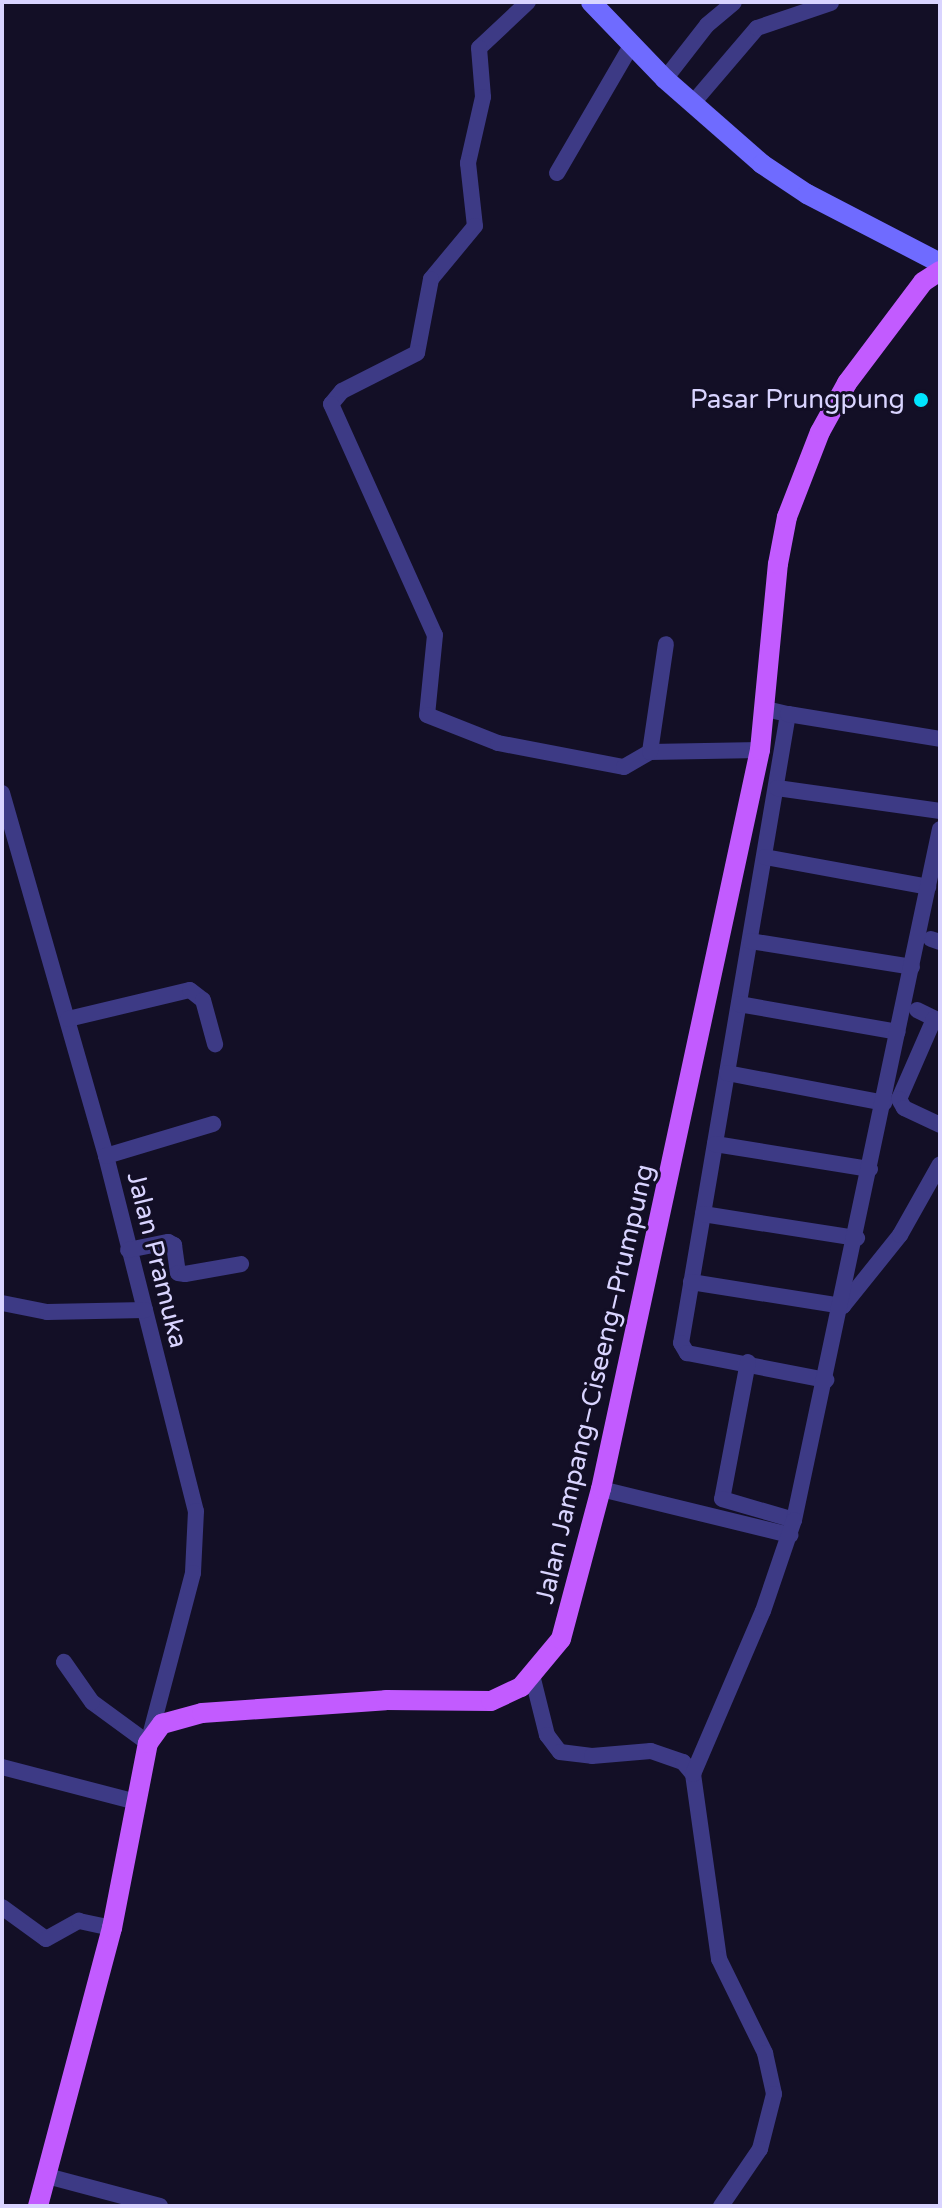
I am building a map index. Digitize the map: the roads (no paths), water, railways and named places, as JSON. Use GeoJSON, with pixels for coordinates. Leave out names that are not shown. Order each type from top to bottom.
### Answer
{"type":"FeatureCollection","features":[{"type":"Feature","properties":{"kind":"main road"},"geometry":{"type":"LineString","coordinates":[[591,2],[665,79],[781,178],[940,263]]}},
{"type":"Feature","properties":{"kind":"main road","name":"Jalan Jampang–Ciseeng–Prumpung"},"geometry":{"type":"LineString","coordinates":[[148,1743],[176,1718],[386,1700],[491,1701],[532,1675],[561,1639],[571,1613],[601,1489],[760,750],[778,564],[798,485],[820,432],[865,354],[923,282],[940,271]]}},
{"type":"Feature","properties":{"kind":"main road"},"geometry":{"type":"LineString","coordinates":[[38,2206],[112,1928],[148,1743]]}},
{"type":"Feature","properties":{"kind":"street"},"geometry":{"type":"LineString","coordinates":[[528,2],[479,48],[483,97],[468,163],[475,226],[431,279],[417,353],[342,391],[331,404],[435,635],[427,715],[498,743],[624,767],[650,752],[760,750]]}},
{"type":"Feature","properties":{"kind":"street"},"geometry":{"type":"LineString","coordinates":[[665,79],[707,25],[734,2]]}},
{"type":"Feature","properties":{"kind":"street"},"geometry":{"type":"LineString","coordinates":[[692,104],[757,28],[831,3]]}},
{"type":"Feature","properties":{"kind":"street"},"geometry":{"type":"LineString","coordinates":[[557,173],[632,44]]}},
{"type":"Feature","properties":{"kind":"street"},"geometry":{"type":"LineString","coordinates":[[650,752],[666,644]]}},
{"type":"Feature","properties":{"kind":"street"},"geometry":{"type":"LineString","coordinates":[[766,709],[940,739]]}},
{"type":"Feature","properties":{"kind":"street"},"geometry":{"type":"LineString","coordinates":[[788,714],[682,1349],[826,1380]]}},
{"type":"Feature","properties":{"kind":"street"},"geometry":{"type":"LineString","coordinates":[[777,788],[940,811]]}},
{"type":"Feature","properties":{"kind":"street","name":"Jalan Pramuka"},"geometry":{"type":"LineString","coordinates":[[2,793],[106,1156],[196,1511],[193,1573],[148,1743]]}},
{"type":"Feature","properties":{"kind":"street"},"geometry":{"type":"LineString","coordinates":[[721,2206],[760,2149],[774,2094],[765,2053],[719,1959],[693,1774],[792,1527],[843,1306],[928,887],[937,863],[940,829]]}},
{"type":"Feature","properties":{"kind":"street"},"geometry":{"type":"LineString","coordinates":[[765,857],[928,887]]}},
{"type":"Feature","properties":{"kind":"street"},"geometry":{"type":"LineString","coordinates":[[750,941],[912,967]]}},
{"type":"Feature","properties":{"kind":"street"},"geometry":{"type":"LineString","coordinates":[[68,1019],[190,990],[203,1000],[215,1044]]}},
{"type":"Feature","properties":{"kind":"street"},"geometry":{"type":"LineString","coordinates":[[739,1004],[898,1032]]}},
{"type":"Feature","properties":{"kind":"street"},"geometry":{"type":"LineString","coordinates":[[917,1010],[937,1020],[899,1099],[904,1108],[940,1125]]}},
{"type":"Feature","properties":{"kind":"street"},"geometry":{"type":"LineString","coordinates":[[727,1073],[884,1103]]}},
{"type":"Feature","properties":{"kind":"street"},"geometry":{"type":"LineString","coordinates":[[106,1156],[213,1124]]}},
{"type":"Feature","properties":{"kind":"street"},"geometry":{"type":"LineString","coordinates":[[715,1144],[870,1169]]}},
{"type":"Feature","properties":{"kind":"street"},"geometry":{"type":"LineString","coordinates":[[843,1306],[900,1235],[940,1164]]}},
{"type":"Feature","properties":{"kind":"street"},"geometry":{"type":"LineString","coordinates":[[703,1214],[857,1238]]}},
{"type":"Feature","properties":{"kind":"street"},"geometry":{"type":"LineString","coordinates":[[128,1250],[168,1242],[174,1245],[178,1273],[185,1274],[241,1264]]}},
{"type":"Feature","properties":{"kind":"street"},"geometry":{"type":"LineString","coordinates":[[691,1282],[843,1306]]}},
{"type":"Feature","properties":{"kind":"street"},"geometry":{"type":"LineString","coordinates":[[2,1303],[47,1312],[145,1310]]}},
{"type":"Feature","properties":{"kind":"street"},"geometry":{"type":"LineString","coordinates":[[748,1362],[722,1499],[792,1527]]}},
{"type":"Feature","properties":{"kind":"street"},"geometry":{"type":"LineString","coordinates":[[601,1489],[792,1527]]}},
{"type":"Feature","properties":{"kind":"street"},"geometry":{"type":"LineString","coordinates":[[64,1662],[92,1702],[148,1743]]}},
{"type":"Feature","properties":{"kind":"street"},"geometry":{"type":"LineString","coordinates":[[532,1675],[547,1735],[560,1752],[592,1756],[651,1751],[683,1762],[693,1774]]}},
{"type":"Feature","properties":{"kind":"street"},"geometry":{"type":"LineString","coordinates":[[2,1767],[136,1802]]}},
{"type":"Feature","properties":{"kind":"street"},"geometry":{"type":"LineString","coordinates":[[2,1907],[46,1939],[79,1921],[112,1928]]}},
{"type":"Feature","properties":{"kind":"street"},"geometry":{"type":"LineString","coordinates":[[47,2176],[160,2206]]}},
{"type":"Feature","properties":{"kind":"place","name":"Pasar Prungpung"},"geometry":{"type":"Point","coordinates":[921,400]}}]}
